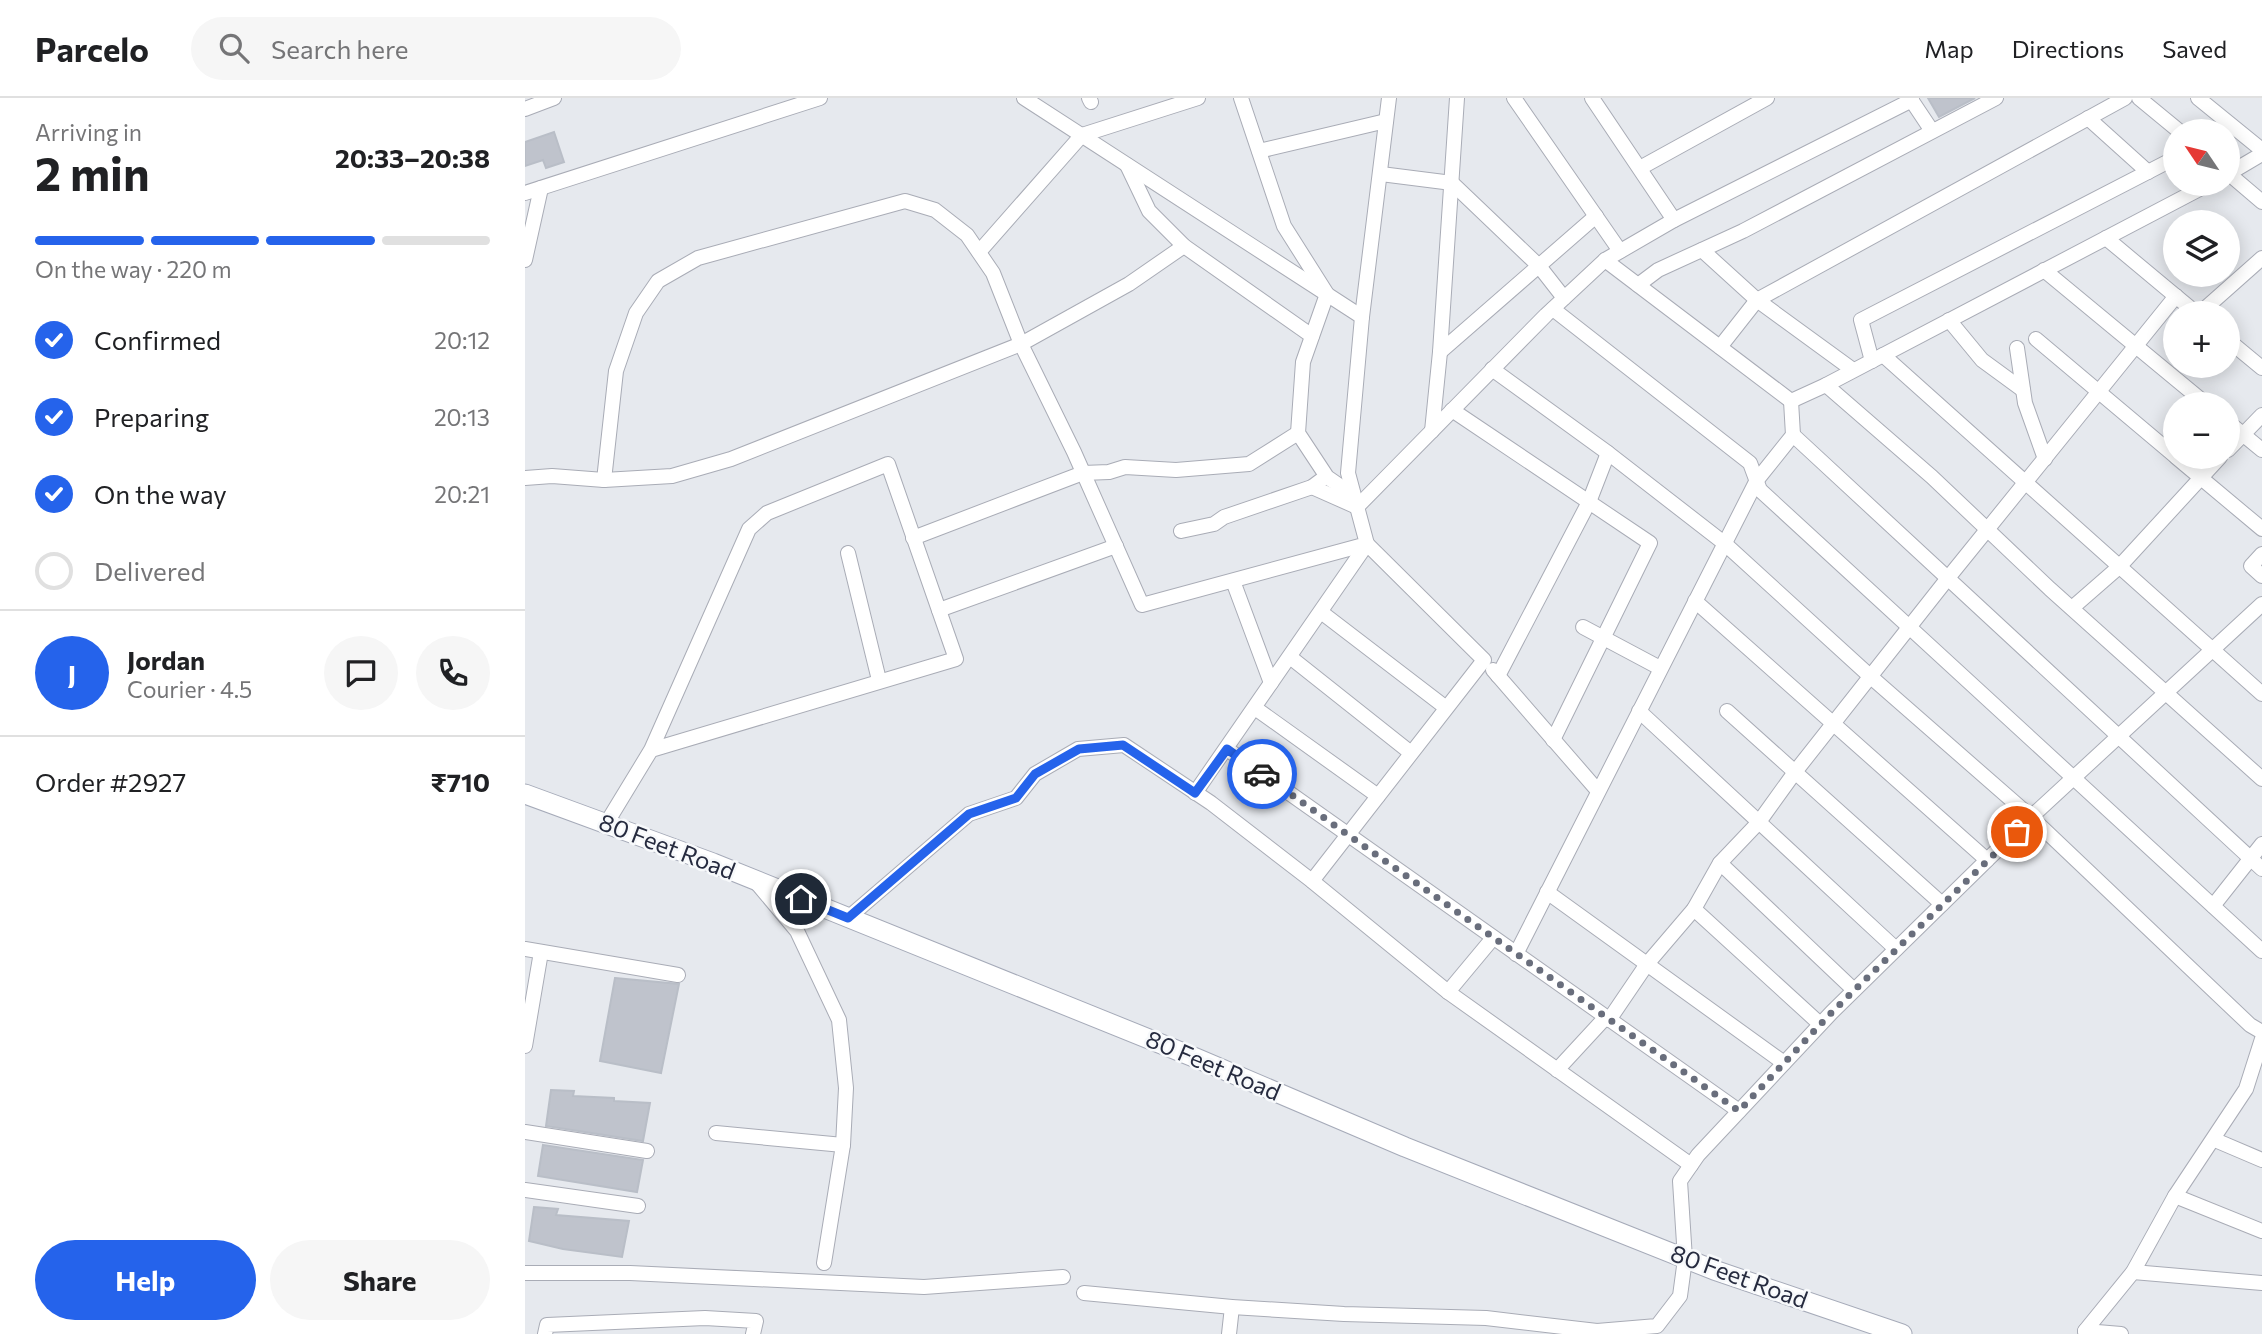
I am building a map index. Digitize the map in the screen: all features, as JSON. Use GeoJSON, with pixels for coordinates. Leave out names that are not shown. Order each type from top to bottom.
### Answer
{"type":"FeatureCollection","features":[{"type":"Feature","properties":{"kind":"main road","name":"80 Feet Road"},"geometry":{"type":"LineString","coordinates":[[525,794],[755,880],[1685,1259],[1902,1334]]}},
{"type":"Feature","properties":{"kind":"street"},"geometry":{"type":"LineString","coordinates":[[525,109],[554,98]]}},
{"type":"Feature","properties":{"kind":"street"},"geometry":{"type":"LineString","coordinates":[[525,193],[820,98]]}},
{"type":"Feature","properties":{"kind":"street"},"geometry":{"type":"LineString","coordinates":[[1024,98],[1362,317]]}},
{"type":"Feature","properties":{"kind":"street"},"geometry":{"type":"LineString","coordinates":[[979,252],[1081,135],[1198,98]]}},
{"type":"Feature","properties":{"kind":"street"},"geometry":{"type":"LineString","coordinates":[[1241,98],[1284,226],[1327,294]]}},
{"type":"Feature","properties":{"kind":"street"},"geometry":{"type":"LineString","coordinates":[[1389,98],[1362,317],[1348,472],[1367,544],[1484,660],[1598,791]]}},
{"type":"Feature","properties":{"kind":"street"},"geometry":{"type":"LineString","coordinates":[[1432,432],[1457,98]]}},
{"type":"Feature","properties":{"kind":"street"},"geometry":{"type":"LineString","coordinates":[[1514,98],[1620,251]]}},
{"type":"Feature","properties":{"kind":"street"},"geometry":{"type":"LineString","coordinates":[[1592,98],[1674,220]]}},
{"type":"Feature","properties":{"kind":"street"},"geometry":{"type":"LineString","coordinates":[[1640,168],[1767,98]]}},
{"type":"Feature","properties":{"kind":"street"},"geometry":{"type":"LineString","coordinates":[[1638,285],[1658,270],[1809,197],[1996,98]]}},
{"type":"Feature","properties":{"kind":"street"},"geometry":{"type":"LineString","coordinates":[[1720,347],[1757,300],[2125,98]]}},
{"type":"Feature","properties":{"kind":"street"},"geometry":{"type":"LineString","coordinates":[[2140,98],[2165,119]]}},
{"type":"Feature","properties":{"kind":"street"},"geometry":{"type":"LineString","coordinates":[[2198,98],[2262,152],[2240,166]]}},
{"type":"Feature","properties":{"kind":"street"},"geometry":{"type":"LineString","coordinates":[[1355,501],[1432,432],[1492,369],[1605,260],[1674,220],[1911,99],[1932,131]]}},
{"type":"Feature","properties":{"kind":"street"},"geometry":{"type":"LineString","coordinates":[[2088,118],[2148,172]]}},
{"type":"Feature","properties":{"kind":"street"},"geometry":{"type":"LineString","coordinates":[[1259,151],[1386,121]]}},
{"type":"Feature","properties":{"kind":"street"},"geometry":{"type":"LineString","coordinates":[[1126,164],[1149,211],[1184,246],[1312,336]]}},
{"type":"Feature","properties":{"kind":"street"},"geometry":{"type":"LineString","coordinates":[[2163,164],[1861,320],[1877,358],[2025,484],[2262,694]]}},
{"type":"Feature","properties":{"kind":"street"},"geometry":{"type":"LineString","coordinates":[[1381,174],[1452,183],[1539,266],[1558,304],[1750,463],[1760,489],[2262,951]]}},
{"type":"Feature","properties":{"kind":"street"},"geometry":{"type":"LineString","coordinates":[[2240,184],[2262,202]]}},
{"type":"Feature","properties":{"kind":"street"},"geometry":{"type":"LineString","coordinates":[[525,260],[541,188]]}},
{"type":"Feature","properties":{"kind":"street"},"geometry":{"type":"LineString","coordinates":[[1791,401],[2186,196]]}},
{"type":"Feature","properties":{"kind":"street"},"geometry":{"type":"LineString","coordinates":[[604,480],[616,371],[636,313],[658,281],[698,258],[905,201],[935,210],[967,235],[993,273],[1021,344],[1142,605],[1367,544]]}},
{"type":"Feature","properties":{"kind":"street"},"geometry":{"type":"LineString","coordinates":[[1440,352],[1596,216]]}},
{"type":"Feature","properties":{"kind":"street"},"geometry":{"type":"LineString","coordinates":[[2106,238],[2182,301]]}},
{"type":"Feature","properties":{"kind":"street"},"geometry":{"type":"LineString","coordinates":[[525,478],[552,476],[604,480],[672,476],[731,459],[1021,344],[1129,284],[1184,246]]}},
{"type":"Feature","properties":{"kind":"street"},"geometry":{"type":"LineString","coordinates":[[1702,250],[1757,300],[1853,370]]}},
{"type":"Feature","properties":{"kind":"street"},"geometry":{"type":"LineString","coordinates":[[2212,301],[2262,258]]}},
{"type":"Feature","properties":{"kind":"street"},"geometry":{"type":"LineString","coordinates":[[1515,954],[1757,480],[1793,435],[1791,401],[1605,260]]}},
{"type":"Feature","properties":{"kind":"street"},"geometry":{"type":"LineString","coordinates":[[2044,271],[2191,392]]}},
{"type":"Feature","properties":{"kind":"street"},"geometry":{"type":"LineString","coordinates":[[1327,294],[1303,362],[1298,433],[1327,477],[1355,501]]}},
{"type":"Feature","properties":{"kind":"street"},"geometry":{"type":"LineString","coordinates":[[1609,1020],[1647,964],[1694,909],[1720,863],[1759,822],[1794,772],[2176,296]]}},
{"type":"Feature","properties":{"kind":"street"},"geometry":{"type":"LineString","coordinates":[[1949,320],[1982,360],[2023,390]]}},
{"type":"Feature","properties":{"kind":"street"},"geometry":{"type":"LineString","coordinates":[[2036,339],[2163,445]]}},
{"type":"Feature","properties":{"kind":"street"},"geometry":{"type":"LineString","coordinates":[[2017,348],[2025,403],[2045,459]]}},
{"type":"Feature","properties":{"kind":"street"},"geometry":{"type":"LineString","coordinates":[[2240,350],[2262,368]]}},
{"type":"Feature","properties":{"kind":"street"},"geometry":{"type":"LineString","coordinates":[[1492,369],[1608,453],[1724,543],[2031,817],[2250,1026],[2262,1032]]}},
{"type":"Feature","properties":{"kind":"street"},"geometry":{"type":"LineString","coordinates":[[1826,385],[1932,477],[2072,608],[2262,779]]}},
{"type":"Feature","properties":{"kind":"street"},"geometry":{"type":"LineString","coordinates":[[1452,410],[1650,543],[1553,740]]}},
{"type":"Feature","properties":{"kind":"street"},"geometry":{"type":"LineString","coordinates":[[2240,438],[2262,415]]}},
{"type":"Feature","properties":{"kind":"street"},"geometry":{"type":"LineString","coordinates":[[2240,432],[2262,450]]}},
{"type":"Feature","properties":{"kind":"street"},"geometry":{"type":"LineString","coordinates":[[913,538],[1083,473],[1109,472],[1125,467],[1176,470],[1249,464],[1298,433]]}},
{"type":"Feature","properties":{"kind":"street"},"geometry":{"type":"LineString","coordinates":[[1793,435],[2262,869]]}},
{"type":"Feature","properties":{"kind":"street"},"geometry":{"type":"LineString","coordinates":[[1498,676],[1588,502],[1608,453]]}},
{"type":"Feature","properties":{"kind":"street"},"geometry":{"type":"LineString","coordinates":[[606,824],[651,750],[749,529],[767,513],[888,464],[956,659],[651,750]]}},
{"type":"Feature","properties":{"kind":"street"},"geometry":{"type":"LineString","coordinates":[[2191,469],[2262,529]]}},
{"type":"Feature","properties":{"kind":"street"},"geometry":{"type":"LineString","coordinates":[[2072,608],[2119,567],[2208,469]]}},
{"type":"Feature","properties":{"kind":"street"},"geometry":{"type":"LineString","coordinates":[[1181,531],[1214,524],[1224,517],[1312,487],[1327,477]]}},
{"type":"Feature","properties":{"kind":"street"},"geometry":{"type":"LineString","coordinates":[[1312,487],[1355,501]]}},
{"type":"Feature","properties":{"kind":"street"},"geometry":{"type":"LineString","coordinates":[[1195,793],[1367,544]]}},
{"type":"Feature","properties":{"kind":"street"},"geometry":{"type":"LineString","coordinates":[[939,610],[1116,546]]}},
{"type":"Feature","properties":{"kind":"street"},"geometry":{"type":"LineString","coordinates":[[848,554],[879,680]]}},
{"type":"Feature","properties":{"kind":"street"},"geometry":{"type":"LineString","coordinates":[[2262,554],[2251,566],[2262,576]]}},
{"type":"Feature","properties":{"kind":"street"},"geometry":{"type":"LineString","coordinates":[[1233,581],[1271,683]]}},
{"type":"Feature","properties":{"kind":"street"},"geometry":{"type":"LineString","coordinates":[[1695,601],[1987,860]]}},
{"type":"Feature","properties":{"kind":"street"},"geometry":{"type":"LineString","coordinates":[[1084,1293],[1500,1327],[1597,1331],[1656,1330],[1679,1296],[1685,1259],[1680,1181],[1691,1165],[1854,990],[2031,817],[2262,604]]}},
{"type":"Feature","properties":{"kind":"street"},"geometry":{"type":"LineString","coordinates":[[1321,612],[1445,707]]}},
{"type":"Feature","properties":{"kind":"street"},"geometry":{"type":"LineString","coordinates":[[1583,627],[1660,668]]}},
{"type":"Feature","properties":{"kind":"street"},"geometry":{"type":"LineString","coordinates":[[1290,657],[1411,753]]}},
{"type":"Feature","properties":{"kind":"street"},"geometry":{"type":"LineString","coordinates":[[1312,881],[1484,660]]}},
{"type":"Feature","properties":{"kind":"street"},"geometry":{"type":"LineString","coordinates":[[1255,708],[1378,796]]}},
{"type":"Feature","properties":{"kind":"street"},"geometry":{"type":"LineString","coordinates":[[1639,711],[1896,949]]}},
{"type":"Feature","properties":{"kind":"street"},"geometry":{"type":"LineString","coordinates":[[1727,711],[1942,904]]}},
{"type":"Feature","properties":{"kind":"street"},"geometry":{"type":"LineString","coordinates":[[848,918],[969,814],[1016,798],[1035,774],[1079,749],[1123,745],[1195,793],[1312,881],[1448,992],[1691,1165]]}},
{"type":"Feature","properties":{"kind":"street"},"geometry":{"type":"LineString","coordinates":[[1227,749],[1739,1111]]}},
{"type":"Feature","properties":{"kind":"street"},"geometry":{"type":"LineString","coordinates":[[2213,906],[2262,844]]}},
{"type":"Feature","properties":{"kind":"street"},"geometry":{"type":"LineString","coordinates":[[1720,863],[1854,990]]}},
{"type":"Feature","properties":{"kind":"street"},"geometry":{"type":"LineString","coordinates":[[755,880],[797,931],[839,1020],[846,1088],[843,1145],[824,1263]]}},
{"type":"Feature","properties":{"kind":"street"},"geometry":{"type":"LineString","coordinates":[[1547,892],[1784,1063]]}},
{"type":"Feature","properties":{"kind":"street"},"geometry":{"type":"LineString","coordinates":[[1694,909],[1820,1024]]}},
{"type":"Feature","properties":{"kind":"street"},"geometry":{"type":"LineString","coordinates":[[1448,992],[1493,938]]}},
{"type":"Feature","properties":{"kind":"street"},"geometry":{"type":"LineString","coordinates":[[525,949],[678,975]]}},
{"type":"Feature","properties":{"kind":"street"},"geometry":{"type":"LineString","coordinates":[[525,1046],[541,952]]}},
{"type":"Feature","properties":{"kind":"street"},"geometry":{"type":"LineString","coordinates":[[1557,1070],[1605,1018],[1609,1020]]}},
{"type":"Feature","properties":{"kind":"street"},"geometry":{"type":"LineString","coordinates":[[2121,1334],[2085,1331],[2133,1272],[2175,1196],[2215,1140],[2246,1089],[2262,1039]]}},
{"type":"Feature","properties":{"kind":"street"},"geometry":{"type":"LineString","coordinates":[[2246,1089],[2262,1096]]}},
{"type":"Feature","properties":{"kind":"street"},"geometry":{"type":"LineString","coordinates":[[525,1132],[647,1151]]}},
{"type":"Feature","properties":{"kind":"street"},"geometry":{"type":"LineString","coordinates":[[716,1133],[843,1145]]}},
{"type":"Feature","properties":{"kind":"street"},"geometry":{"type":"LineString","coordinates":[[2215,1140],[2262,1160]]}},
{"type":"Feature","properties":{"kind":"street"},"geometry":{"type":"LineString","coordinates":[[525,1191],[638,1206]]}},
{"type":"Feature","properties":{"kind":"street"},"geometry":{"type":"LineString","coordinates":[[2175,1196],[2262,1231]]}},
{"type":"Feature","properties":{"kind":"street"},"geometry":{"type":"LineString","coordinates":[[2133,1272],[2262,1283]]}},
{"type":"Feature","properties":{"kind":"street"},"geometry":{"type":"LineString","coordinates":[[525,1273],[629,1273],[924,1287],[1063,1277]]}},
{"type":"Feature","properties":{"kind":"street"},"geometry":{"type":"LineString","coordinates":[[1229,1334],[1233,1307]]}},
{"type":"Feature","properties":{"kind":"street"},"geometry":{"type":"LineString","coordinates":[[701,1334],[705,1318]]}},
{"type":"Feature","properties":{"kind":"street"},"geometry":{"type":"LineString","coordinates":[[545,1334],[547,1325],[632,1327],[705,1318],[756,1321],[753,1334]]}},
{"type":"Feature","properties":{"kind":"building"},"geometry":{"type":"Polygon","coordinates":[[[1928,98],[1975,98],[1939,117],[1928,98]]]}},
{"type":"Feature","properties":{"kind":"building"},"geometry":{"type":"Polygon","coordinates":[[[554,132],[564,162],[546,168],[543,160],[525,166],[525,142],[554,132]]]}},
{"type":"Feature","properties":{"kind":"building"},"geometry":{"type":"Polygon","coordinates":[[[615,978],[679,984],[661,1073],[600,1061],[615,978]]]}},
{"type":"Feature","properties":{"kind":"building"},"geometry":{"type":"Polygon","coordinates":[[[551,1090],[574,1091],[573,1096],[650,1103],[643,1141],[546,1126],[551,1090]]]}},
{"type":"Feature","properties":{"kind":"building"},"geometry":{"type":"Polygon","coordinates":[[[543,1145],[643,1160],[637,1192],[538,1176],[543,1145]]]}},
{"type":"Feature","properties":{"kind":"building"},"geometry":{"type":"Polygon","coordinates":[[[534,1207],[558,1209],[556,1215],[629,1221],[622,1257],[563,1249],[529,1241],[534,1207]]]}},
{"type":"Feature","properties":{"kind":"way so far"},"geometry":{"type":"LineString","coordinates":[[1262,774],[1739,1111],[1832,1012],[2017,832]]}},
{"type":"Feature","properties":{"kind":"route"},"geometry":{"type":"LineString","coordinates":[[801,899],[848,918],[969,814],[1016,798],[1035,774],[1079,749],[1123,745],[1195,793],[1227,749],[1262,774]]}}]}
